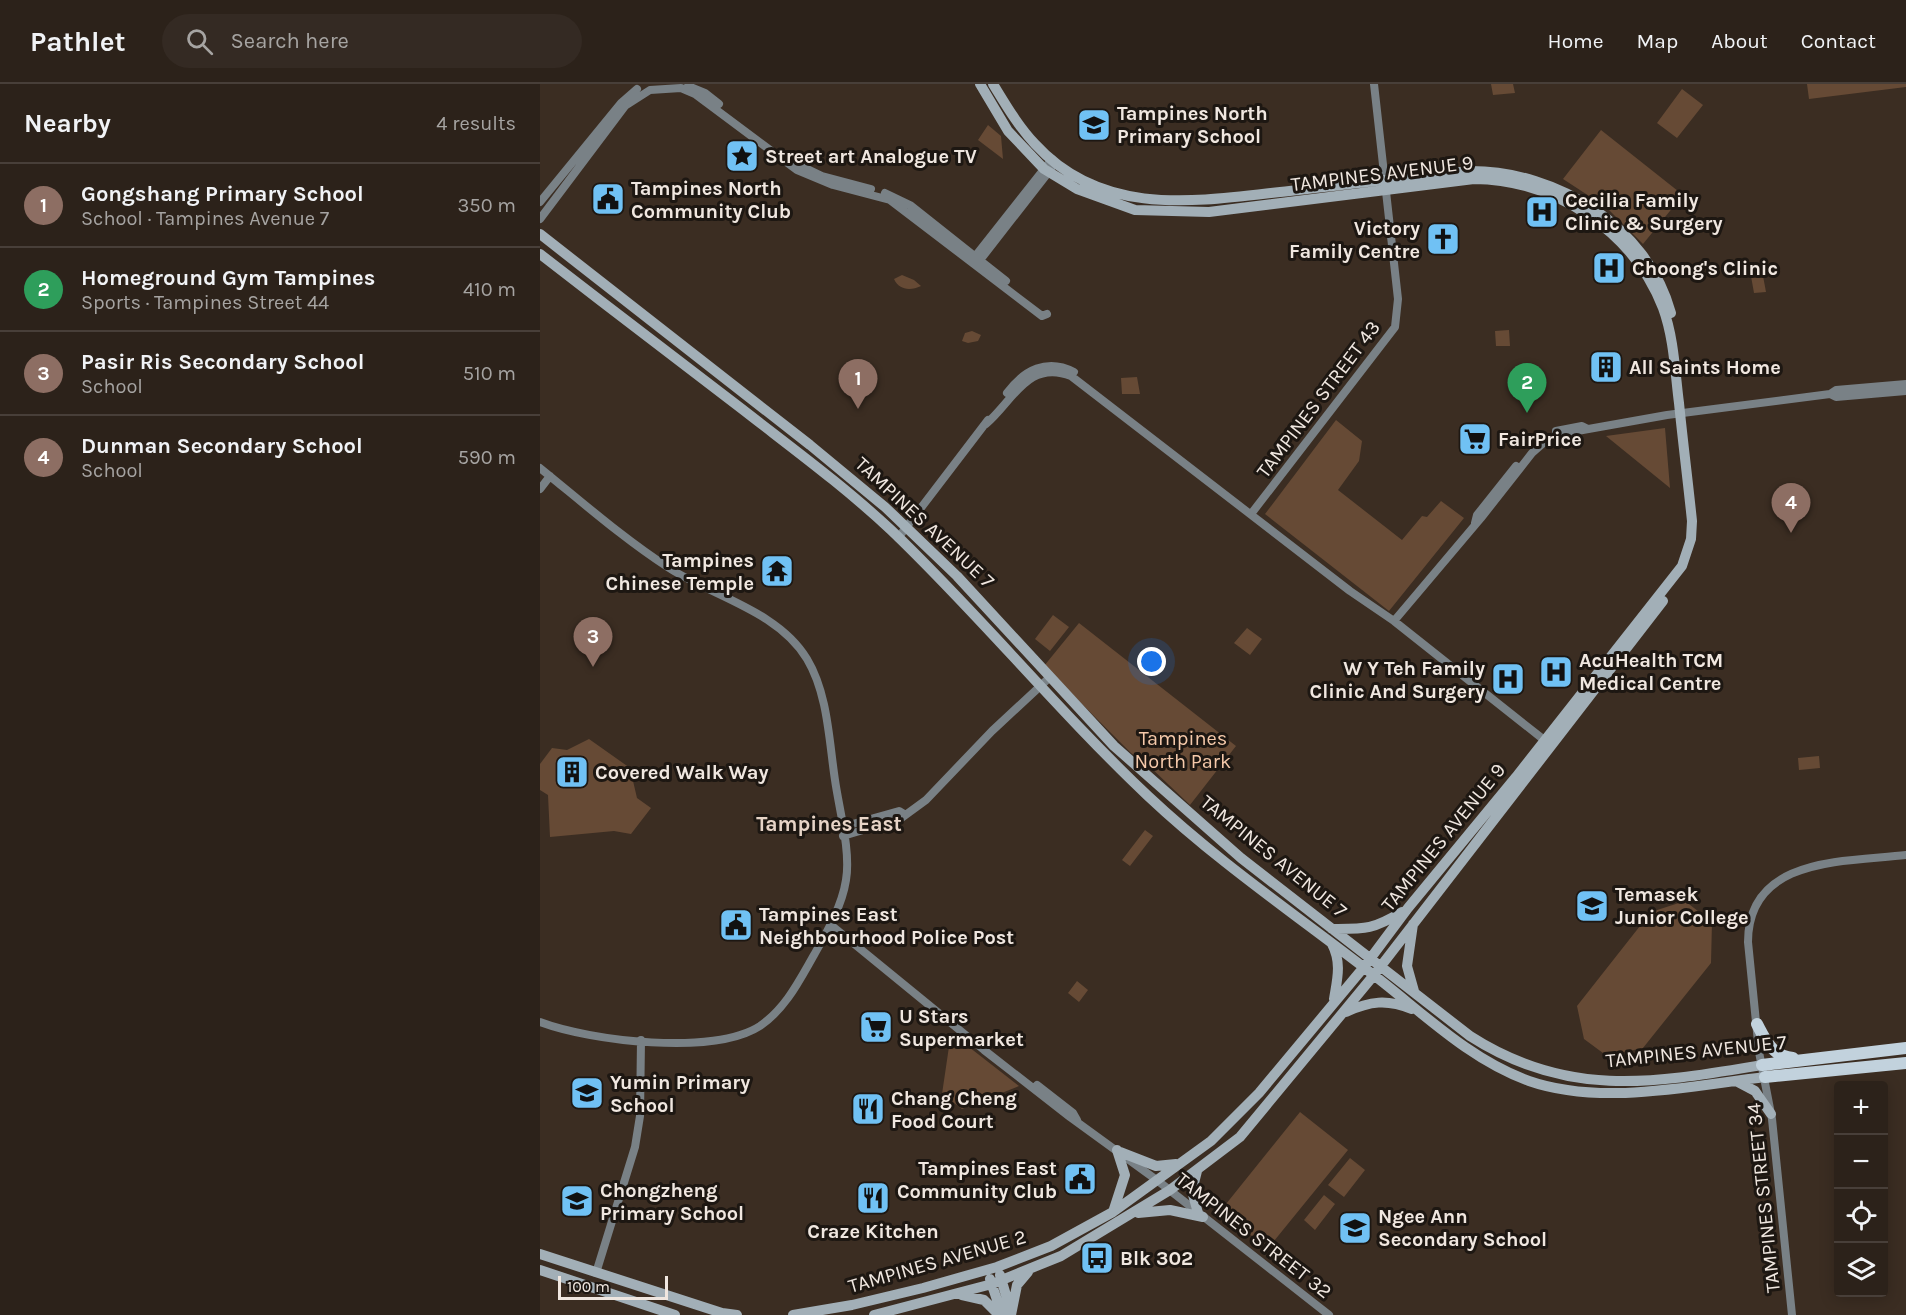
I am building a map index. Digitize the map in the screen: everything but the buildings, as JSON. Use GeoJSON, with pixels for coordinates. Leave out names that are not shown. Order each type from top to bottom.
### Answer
{"type":"FeatureCollection","features":[{"type":"Feature","properties":{"kind":"main road","name":"TAMPINES AVENUE 9"},"geometry":{"type":"LineString","coordinates":[[980,84],[1008,131],[1047,170],[1077,189],[1136,210],[1209,212],[1471,171],[1510,174],[1553,185],[1603,216],[1640,254],[1666,296],[1676,328],[1692,521],[1688,552],[1675,574],[1381,965]]}},
{"type":"Feature","properties":{"kind":"main road","name":"TAMPINES AVENUE 9"},"geometry":{"type":"LineString","coordinates":[[993,84],[1018,124],[1054,160],[1084,180],[1124,196],[1156,201],[1209,200],[1385,185]]}},
{"type":"Feature","properties":{"kind":"main road","name":"TAMPINES AVENUE 7"},"geometry":{"type":"LineString","coordinates":[[540,234],[839,467],[907,527],[957,576],[1114,747],[1208,831],[1371,957],[1415,994],[1492,1050],[1532,1068],[1562,1077],[1596,1081],[1906,1063]]}},
{"type":"Feature","properties":{"kind":"main road","name":"TAMPINES AVENUE 7"},"geometry":{"type":"LineString","coordinates":[[540,254],[794,449],[898,538],[946,585],[1040,687],[1155,802],[1236,870],[1364,967],[1460,1044],[1504,1071],[1556,1089],[1629,1093],[1734,1080],[1799,1059],[1906,1048]]}},
{"type":"Feature","properties":{"kind":"main road","name":"TAMPINES AVENUE 9"},"geometry":{"type":"LineString","coordinates":[[1371,957],[1408,908],[1548,743]]}},
{"type":"Feature","properties":{"kind":"main road"},"geometry":{"type":"LineString","coordinates":[[1332,929],[1361,930],[1373,927],[1408,908]]}},
{"type":"Feature","properties":{"kind":"main road"},"geometry":{"type":"LineString","coordinates":[[1413,922],[1407,966],[1415,994]]}},
{"type":"Feature","properties":{"kind":"main road"},"geometry":{"type":"LineString","coordinates":[[1331,942],[1338,957],[1338,982],[1334,1002]]}},
{"type":"Feature","properties":{"kind":"main road","name":"TAMPINES AVENUE 2"},"geometry":{"type":"LineString","coordinates":[[793,1315],[852,1305],[992,1269],[1059,1242],[1113,1212],[1184,1162],[1228,1126],[1289,1058],[1371,957]]}},
{"type":"Feature","properties":{"kind":"main road","name":"TAMPINES AVENUE 2"},"geometry":{"type":"LineString","coordinates":[[874,1315],[997,1282],[1032,1269],[1060,1256],[1198,1171],[1240,1137],[1381,965]]}},
{"type":"Feature","properties":{"kind":"main road"},"geometry":{"type":"LineString","coordinates":[[1343,1013],[1373,1002],[1388,1001],[1422,1013]]}},
{"type":"Feature","properties":{"kind":"main road"},"geometry":{"type":"LineString","coordinates":[[1757,1024],[1770,1048],[1786,1058],[1799,1059]]}},
{"type":"Feature","properties":{"kind":"main road"},"geometry":{"type":"LineString","coordinates":[[1734,1080],[1752,1088],[1771,1114]]}},
{"type":"Feature","properties":{"kind":"main road"},"geometry":{"type":"LineString","coordinates":[[1118,1151],[1156,1166],[1184,1162]]}},
{"type":"Feature","properties":{"kind":"main road"},"geometry":{"type":"LineString","coordinates":[[1113,1212],[1125,1174],[1118,1151]]}},
{"type":"Feature","properties":{"kind":"main road"},"geometry":{"type":"LineString","coordinates":[[1198,1171],[1192,1199],[1201,1215]]}},
{"type":"Feature","properties":{"kind":"main road"},"geometry":{"type":"LineString","coordinates":[[1129,1215],[1170,1210],[1201,1215]]}},
{"type":"Feature","properties":{"kind":"main road"},"geometry":{"type":"LineString","coordinates":[[540,1254],[737,1315]]}},
{"type":"Feature","properties":{"kind":"main road"},"geometry":{"type":"LineString","coordinates":[[992,1269],[1012,1315]]}},
{"type":"Feature","properties":{"kind":"main road"},"geometry":{"type":"LineString","coordinates":[[1012,1315],[1017,1285],[1032,1269]]}},
{"type":"Feature","properties":{"kind":"main road"},"geometry":{"type":"LineString","coordinates":[[540,1270],[675,1315]]}},
{"type":"Feature","properties":{"kind":"main road"},"geometry":{"type":"LineString","coordinates":[[997,1282],[1001,1315]]}},
{"type":"Feature","properties":{"kind":"main road"},"geometry":{"type":"LineString","coordinates":[[955,1294],[984,1300],[1001,1315]]}},
{"type":"Feature","properties":{"kind":"street"},"geometry":{"type":"LineString","coordinates":[[540,202],[621,103],[637,89],[653,84]]}},
{"type":"Feature","properties":{"kind":"street"},"geometry":{"type":"LineString","coordinates":[[681,84],[705,93],[796,164],[822,176],[875,192],[906,210],[1047,314],[1042,316],[975,261]]}},
{"type":"Feature","properties":{"kind":"street","name":"TAMPINES STREET 43"},"geometry":{"type":"LineString","coordinates":[[1252,513],[1395,327],[1398,299],[1374,84]]}},
{"type":"Feature","properties":{"kind":"street"},"geometry":{"type":"LineString","coordinates":[[540,219],[625,106],[640,94],[659,88],[681,88],[695,94],[796,170],[813,179],[875,192]]}},
{"type":"Feature","properties":{"kind":"street"},"geometry":{"type":"LineString","coordinates":[[975,261],[1054,160]]}},
{"type":"Feature","properties":{"kind":"street"},"geometry":{"type":"LineString","coordinates":[[898,538],[986,424],[1009,390],[1025,374],[1042,366],[1062,367],[1085,380],[1548,743]]}},
{"type":"Feature","properties":{"kind":"street"},"geometry":{"type":"LineString","coordinates":[[1394,621],[1475,523],[1477,515],[1539,439],[1565,428],[1582,426],[1588,429],[1683,413],[1830,394],[1836,390],[1906,384]]}},
{"type":"Feature","properties":{"kind":"street"},"geometry":{"type":"LineString","coordinates":[[1830,394],[1836,397],[1906,391]]}},
{"type":"Feature","properties":{"kind":"street"},"geometry":{"type":"LineString","coordinates":[[540,468],[660,562],[772,623],[796,644],[808,661],[820,693],[842,827],[846,881],[831,925],[787,1001],[759,1027],[738,1037],[711,1042],[641,1041],[592,1036],[540,1022]]}},
{"type":"Feature","properties":{"kind":"street"},"geometry":{"type":"LineString","coordinates":[[540,489],[550,476]]}},
{"type":"Feature","properties":{"kind":"street"},"geometry":{"type":"LineString","coordinates":[[843,836],[900,819],[926,800],[992,731],[1049,678]]}},
{"type":"Feature","properties":{"kind":"street"},"geometry":{"type":"LineString","coordinates":[[842,827],[899,811],[904,814]]}},
{"type":"Feature","properties":{"kind":"street","name":"TAMPINES STREET 34"},"geometry":{"type":"LineString","coordinates":[[1792,1315],[1771,1114],[1757,1024],[1748,936],[1753,915],[1767,891],[1781,879],[1802,867],[1906,855]]}},
{"type":"Feature","properties":{"kind":"street","name":"TAMPINES STREET 32"},"geometry":{"type":"LineString","coordinates":[[831,925],[981,1046],[987,1046],[1078,1121],[1329,1315]]}},
{"type":"Feature","properties":{"kind":"street"},"geometry":{"type":"LineString","coordinates":[[596,1273],[635,1147],[641,1106],[641,1041]]}},
{"type":"Feature","properties":{"kind":"green space"},"geometry":{"type":"Polygon","coordinates":[[[1491,84],[1513,84],[1515,93],[1493,95],[1491,84]]]}},
{"type":"Feature","properties":{"kind":"green space"},"geometry":{"type":"Polygon","coordinates":[[[1807,84],[1906,84],[1906,87],[1809,99],[1807,84]]]}},
{"type":"Feature","properties":{"kind":"green space"},"geometry":{"type":"Polygon","coordinates":[[[1682,89],[1703,105],[1677,138],[1657,123],[1682,89]]]}},
{"type":"Feature","properties":{"kind":"green space"},"geometry":{"type":"Polygon","coordinates":[[[988,125],[1001,136],[1003,159],[978,140],[988,125]]]}},
{"type":"Feature","properties":{"kind":"green space"},"geometry":{"type":"Polygon","coordinates":[[[1601,130],[1683,195],[1643,244],[1606,207],[1563,179],[1601,130]]]}},
{"type":"Feature","properties":{"kind":"green space"},"geometry":{"type":"Polygon","coordinates":[[[1749,265],[1761,265],[1766,292],[1754,293],[1749,265]]]}},
{"type":"Feature","properties":{"kind":"green space"},"geometry":{"type":"Polygon","coordinates":[[[902,275],[921,286],[913,289],[902,287],[894,279],[902,275]]]}},
{"type":"Feature","properties":{"kind":"green space"},"geometry":{"type":"Polygon","coordinates":[[[1509,330],[1510,346],[1496,346],[1495,331],[1509,330]]]}},
{"type":"Feature","properties":{"kind":"green space"},"geometry":{"type":"Polygon","coordinates":[[[972,331],[981,335],[978,341],[968,343],[962,341],[965,333],[972,331]]]}},
{"type":"Feature","properties":{"kind":"green space"},"geometry":{"type":"Polygon","coordinates":[[[1137,377],[1140,394],[1122,394],[1121,378],[1137,377]]]}},
{"type":"Feature","properties":{"kind":"green space"},"geometry":{"type":"Polygon","coordinates":[[[1336,420],[1362,441],[1359,461],[1338,490],[1402,540],[1422,516],[1427,517],[1441,501],[1464,518],[1389,611],[1265,514],[1336,420]]]}},
{"type":"Feature","properties":{"kind":"green space"},"geometry":{"type":"Polygon","coordinates":[[[1665,428],[1670,488],[1606,436],[1665,428]]]}},
{"type":"Feature","properties":{"kind":"green space"},"geometry":{"type":"Polygon","coordinates":[[[1053,615],[1069,627],[1050,651],[1035,639],[1053,615]]]}},
{"type":"Feature","properties":{"kind":"green space","name":"Tampines North Park"},"geometry":{"type":"Polygon","coordinates":[[[1079,623],[1236,746],[1190,805],[1148,765],[1131,753],[1044,666],[1079,623]]]}},
{"type":"Feature","properties":{"kind":"green space"},"geometry":{"type":"Polygon","coordinates":[[[1247,628],[1262,639],[1250,655],[1234,643],[1247,628]]]}},
{"type":"Feature","properties":{"kind":"green space"},"geometry":{"type":"Polygon","coordinates":[[[589,739],[630,768],[637,798],[651,808],[631,834],[614,831],[550,837],[548,795],[540,790],[540,764],[552,748],[567,750],[589,739]]]}},
{"type":"Feature","properties":{"kind":"green space"},"geometry":{"type":"Polygon","coordinates":[[[1819,756],[1820,768],[1799,770],[1798,758],[1819,756]]]}},
{"type":"Feature","properties":{"kind":"green space"},"geometry":{"type":"Polygon","coordinates":[[[1145,830],[1153,836],[1130,866],[1122,860],[1145,830]]]}},
{"type":"Feature","properties":{"kind":"green space"},"geometry":{"type":"Polygon","coordinates":[[[1685,901],[1712,922],[1711,963],[1643,1048],[1607,1056],[1584,1039],[1577,1006],[1651,912],[1685,901]]]}},
{"type":"Feature","properties":{"kind":"green space"},"geometry":{"type":"Polygon","coordinates":[[[1077,981],[1088,990],[1079,1002],[1068,993],[1077,981]]]}},
{"type":"Feature","properties":{"kind":"green space"},"geometry":{"type":"Polygon","coordinates":[[[951,1033],[1019,1086],[962,1109],[942,1094],[951,1033]]]}},
{"type":"Feature","properties":{"kind":"green space"},"geometry":{"type":"Polygon","coordinates":[[[1300,1112],[1348,1150],[1274,1241],[1257,1238],[1239,1226],[1226,1204],[1300,1112]]]}},
{"type":"Feature","properties":{"kind":"green space"},"geometry":{"type":"Polygon","coordinates":[[[1350,1158],[1365,1170],[1344,1197],[1328,1185],[1350,1158]]]}},
{"type":"Feature","properties":{"kind":"green space"},"geometry":{"type":"Polygon","coordinates":[[[1324,1195],[1335,1204],[1315,1230],[1304,1220],[1324,1195]]]}},
{"type":"Feature","properties":{"kind":"place","name":"Tampines North Primary School"},"geometry":{"type":"Point","coordinates":[1094,125]}},
{"type":"Feature","properties":{"kind":"place","name":"Street art Analogue TV"},"geometry":{"type":"Point","coordinates":[742,156]}},
{"type":"Feature","properties":{"kind":"place","name":"Tampines North Community Club"},"geometry":{"type":"Point","coordinates":[608,199]}},
{"type":"Feature","properties":{"kind":"place","name":"Cecilia Family Clinic & Surgery"},"geometry":{"type":"Point","coordinates":[1542,212]}},
{"type":"Feature","properties":{"kind":"place","name":"Victory Family Centre"},"geometry":{"type":"Point","coordinates":[1443,239]}},
{"type":"Feature","properties":{"kind":"place","name":"Choong's Clinic"},"geometry":{"type":"Point","coordinates":[1609,268]}},
{"type":"Feature","properties":{"kind":"place","name":"All Saints Home"},"geometry":{"type":"Point","coordinates":[1606,367]}},
{"type":"Feature","properties":{"kind":"place","name":"Gongshang Primary School"},"geometry":{"type":"Point","coordinates":[858,409]}},
{"type":"Feature","properties":{"kind":"place","name":"Homeground Gym Tampines"},"geometry":{"type":"Point","coordinates":[1527,413]}},
{"type":"Feature","properties":{"kind":"place","name":"FairPrice"},"geometry":{"type":"Point","coordinates":[1475,439]}},
{"type":"Feature","properties":{"kind":"place","name":"Dunman Secondary School"},"geometry":{"type":"Point","coordinates":[1791,533]}},
{"type":"Feature","properties":{"kind":"place","name":"Tampines Chinese Temple"},"geometry":{"type":"Point","coordinates":[777,571]}},
{"type":"Feature","properties":{"kind":"place","name":"Pasir Ris Secondary School"},"geometry":{"type":"Point","coordinates":[593,667]}},
{"type":"Feature","properties":{"kind":"place","name":"AcuHealth TCM Medical Centre"},"geometry":{"type":"Point","coordinates":[1556,672]}},
{"type":"Feature","properties":{"kind":"place","name":"W Y Teh Family Clinic And Surgery"},"geometry":{"type":"Point","coordinates":[1508,679]}},
{"type":"Feature","properties":{"kind":"place","name":"Covered Walk Way"},"geometry":{"type":"Point","coordinates":[572,772]}},
{"type":"Feature","properties":{"kind":"place","name":"Temasek Junior College"},"geometry":{"type":"Point","coordinates":[1592,906]}},
{"type":"Feature","properties":{"kind":"place","name":"Tampines East Neighbourhood Police Post"},"geometry":{"type":"Point","coordinates":[736,925]}},
{"type":"Feature","properties":{"kind":"place","name":"U Stars Supermarket"},"geometry":{"type":"Point","coordinates":[876,1027]}},
{"type":"Feature","properties":{"kind":"place","name":"Yumin Primary School"},"geometry":{"type":"Point","coordinates":[587,1093]}},
{"type":"Feature","properties":{"kind":"place","name":"Chang Cheng Food Court"},"geometry":{"type":"Point","coordinates":[868,1109]}},
{"type":"Feature","properties":{"kind":"place","name":"Tampines East Community Club"},"geometry":{"type":"Point","coordinates":[1080,1179]}},
{"type":"Feature","properties":{"kind":"place","name":"Craze Kitchen"},"geometry":{"type":"Point","coordinates":[873,1198]}},
{"type":"Feature","properties":{"kind":"place","name":"Chongzheng Primary School"},"geometry":{"type":"Point","coordinates":[577,1201]}},
{"type":"Feature","properties":{"kind":"place","name":"Ngee Ann Secondary School"},"geometry":{"type":"Point","coordinates":[1355,1228]}},
{"type":"Feature","properties":{"kind":"place","name":"Blk 302"},"geometry":{"type":"Point","coordinates":[1097,1258]}},
{"type":"Feature","properties":{"kind":"district","name":"Tampines East"},"geometry":{"type":"Point","coordinates":[829,824]}}]}
